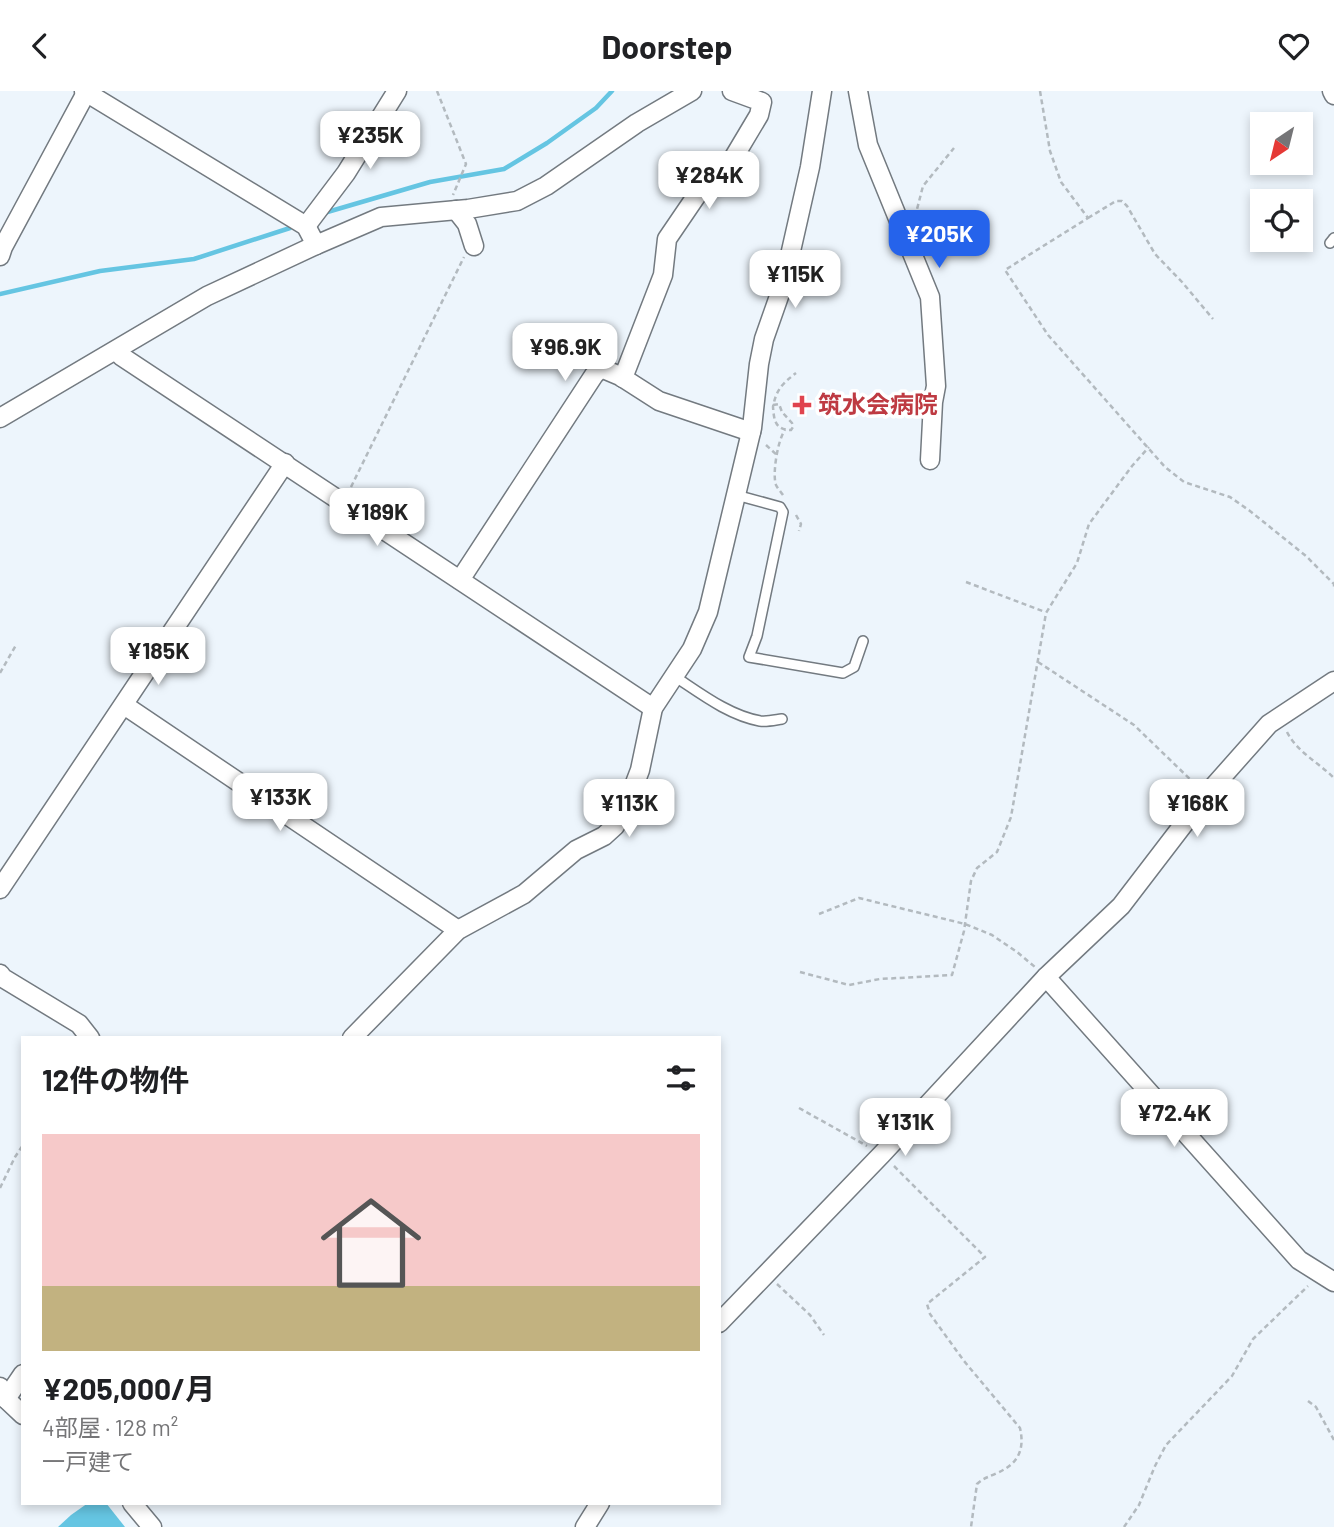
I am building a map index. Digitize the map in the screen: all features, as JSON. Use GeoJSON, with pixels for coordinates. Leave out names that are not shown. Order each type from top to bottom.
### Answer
{"type":"FeatureCollection","features":[{"type":"Feature","properties":{"kind":"street"},"geometry":{"type":"LineString","coordinates":[[1,249],[86,91],[306,226],[316,244]]}},
{"type":"Feature","properties":{"kind":"street"},"geometry":{"type":"LineString","coordinates":[[306,226],[346,173],[397,91]]}},
{"type":"Feature","properties":{"kind":"street"},"geometry":{"type":"LineString","coordinates":[[0,418],[206,296],[316,244],[381,217],[453,211],[517,201],[546,186],[637,123],[692,91]]}},
{"type":"Feature","properties":{"kind":"street"},"geometry":{"type":"LineString","coordinates":[[623,378],[663,275],[667,239],[699,192],[715,181],[728,167],[759,115],[762,102],[732,91]]}},
{"type":"Feature","properties":{"kind":"street"},"geometry":{"type":"LineString","coordinates":[[354,1036],[457,930],[524,894],[576,850],[604,836],[615,826],[627,804],[640,771],[653,708],[692,649],[708,612],[751,432],[764,339],[784,282],[810,167],[822,91]]}},
{"type":"Feature","properties":{"kind":"street"},"geometry":{"type":"LineString","coordinates":[[858,91],[868,145],[930,297],[936,386],[930,460]]}},
{"type":"Feature","properties":{"kind":"street"},"geometry":{"type":"LineString","coordinates":[[453,211],[467,224],[473,243]]}},
{"type":"Feature","properties":{"kind":"street"},"geometry":{"type":"LineString","coordinates":[[121,356],[653,708]]}},
{"type":"Feature","properties":{"kind":"street"},"geometry":{"type":"LineString","coordinates":[[460,580],[601,368],[623,378],[659,401],[751,432]]}},
{"type":"Feature","properties":{"kind":"street"},"geometry":{"type":"LineString","coordinates":[[0,889],[285,463]]}},
{"type":"Feature","properties":{"kind":"street"},"geometry":{"type":"LineString","coordinates":[[726,1306],[765,1274],[882,1154],[1046,977],[1121,906],[1206,795],[1269,725],[1334,681]]}},
{"type":"Feature","properties":{"kind":"street"},"geometry":{"type":"LineString","coordinates":[[124,705],[457,930]]}},
{"type":"Feature","properties":{"kind":"street"},"geometry":{"type":"LineString","coordinates":[[0,974],[79,1024],[88,1036]]}},
{"type":"Feature","properties":{"kind":"street"},"geometry":{"type":"LineString","coordinates":[[1046,977],[1299,1260],[1334,1282]]}},
{"type":"Feature","properties":{"kind":"street"},"geometry":{"type":"LineString","coordinates":[[21,1376],[3,1393],[21,1413]]}},
{"type":"Feature","properties":{"kind":"street"},"geometry":{"type":"LineString","coordinates":[[134,1505],[152,1527]]}},
{"type":"Feature","properties":{"kind":"street"},"geometry":{"type":"LineString","coordinates":[[585,1527],[599,1505]]}},
{"type":"Feature","properties":{"kind":"lane"},"geometry":{"type":"LineString","coordinates":[[736,495],[780,507],[783,512],[757,636],[749,657],[843,673],[854,667],[863,641]]}},
{"type":"Feature","properties":{"kind":"lane"},"geometry":{"type":"LineString","coordinates":[[674,676],[740,715],[763,722],[782,719]]}},
{"type":"Feature","properties":{"kind":"path"},"geometry":{"type":"LineString","coordinates":[[437,91],[466,165],[452,198],[453,211]]}},
{"type":"Feature","properties":{"kind":"path"},"geometry":{"type":"LineString","coordinates":[[1040,91],[1050,151],[1061,182],[1088,218]]}},
{"type":"Feature","properties":{"kind":"path"},"geometry":{"type":"LineString","coordinates":[[904,236],[914,224],[923,186],[954,148]]}},
{"type":"Feature","properties":{"kind":"path"},"geometry":{"type":"LineString","coordinates":[[1213,319],[1155,254],[1122,201],[1116,201],[1005,270],[1048,335],[1165,467],[1184,482],[1230,497],[1250,511],[1306,557],[1334,587]]}},
{"type":"Feature","properties":{"kind":"path"},"geometry":{"type":"LineString","coordinates":[[343,502],[473,243]]}},
{"type":"Feature","properties":{"kind":"path"},"geometry":{"type":"LineString","coordinates":[[773,405],[779,404],[792,423],[791,430],[781,428],[775,422],[773,405],[775,394],[784,382],[796,373]]}},
{"type":"Feature","properties":{"kind":"path"},"geometry":{"type":"LineString","coordinates":[[785,430],[779,446],[776,484],[786,500]]}},
{"type":"Feature","properties":{"kind":"path"},"geometry":{"type":"LineString","coordinates":[[800,972],[849,985],[880,979],[952,975],[965,924],[971,881],[977,868],[998,852],[1011,817],[1046,613],[1077,563],[1089,524],[1149,447]]}},
{"type":"Feature","properties":{"kind":"path"},"geometry":{"type":"LineString","coordinates":[[791,508],[801,524],[799,531]]}},
{"type":"Feature","properties":{"kind":"path"},"geometry":{"type":"LineString","coordinates":[[966,582],[1046,613]]}},
{"type":"Feature","properties":{"kind":"path"},"geometry":{"type":"LineString","coordinates":[[0,673],[16,645]]}},
{"type":"Feature","properties":{"kind":"path"},"geometry":{"type":"LineString","coordinates":[[1038,661],[1134,725],[1206,795]]}},
{"type":"Feature","properties":{"kind":"path"},"geometry":{"type":"LineString","coordinates":[[1280,717],[1290,739],[1334,778]]}},
{"type":"Feature","properties":{"kind":"path"},"geometry":{"type":"LineString","coordinates":[[819,914],[859,898],[965,924],[992,935],[1017,951],[1046,977]]}},
{"type":"Feature","properties":{"kind":"path"},"geometry":{"type":"LineString","coordinates":[[799,1108],[882,1154],[985,1257],[927,1304],[930,1314],[964,1361],[1020,1428],[1023,1441],[1020,1454],[1009,1465],[977,1484],[971,1527]]}},
{"type":"Feature","properties":{"kind":"path"},"geometry":{"type":"LineString","coordinates":[[0,1188],[21,1149]]}},
{"type":"Feature","properties":{"kind":"path"},"geometry":{"type":"LineString","coordinates":[[1124,1527],[1139,1505],[1166,1445],[1232,1376],[1253,1339],[1308,1286],[1318,1272]]}},
{"type":"Feature","properties":{"kind":"path"},"geometry":{"type":"LineString","coordinates":[[765,1274],[810,1315],[824,1335]]}},
{"type":"Feature","properties":{"kind":"path"},"geometry":{"type":"LineString","coordinates":[[1308,1401],[1316,1408],[1334,1440]]}},
{"type":"Feature","properties":{"kind":"water"},"geometry":{"type":"Polygon","coordinates":[[[85,1505],[108,1505],[125,1527],[58,1527],[85,1505]]]}},
{"type":"Feature","properties":{"kind":"waterway"},"geometry":{"type":"LineString","coordinates":[[324,213],[430,182],[504,169],[596,108],[612,91]]}},
{"type":"Feature","properties":{"kind":"waterway"},"geometry":{"type":"LineString","coordinates":[[0,294],[100,271],[194,259],[290,228],[293,224]]}},
{"type":"Feature","properties":{"kind":"place","name":"筑水会病院"},"geometry":{"type":"Point","coordinates":[802,405]}}]}
